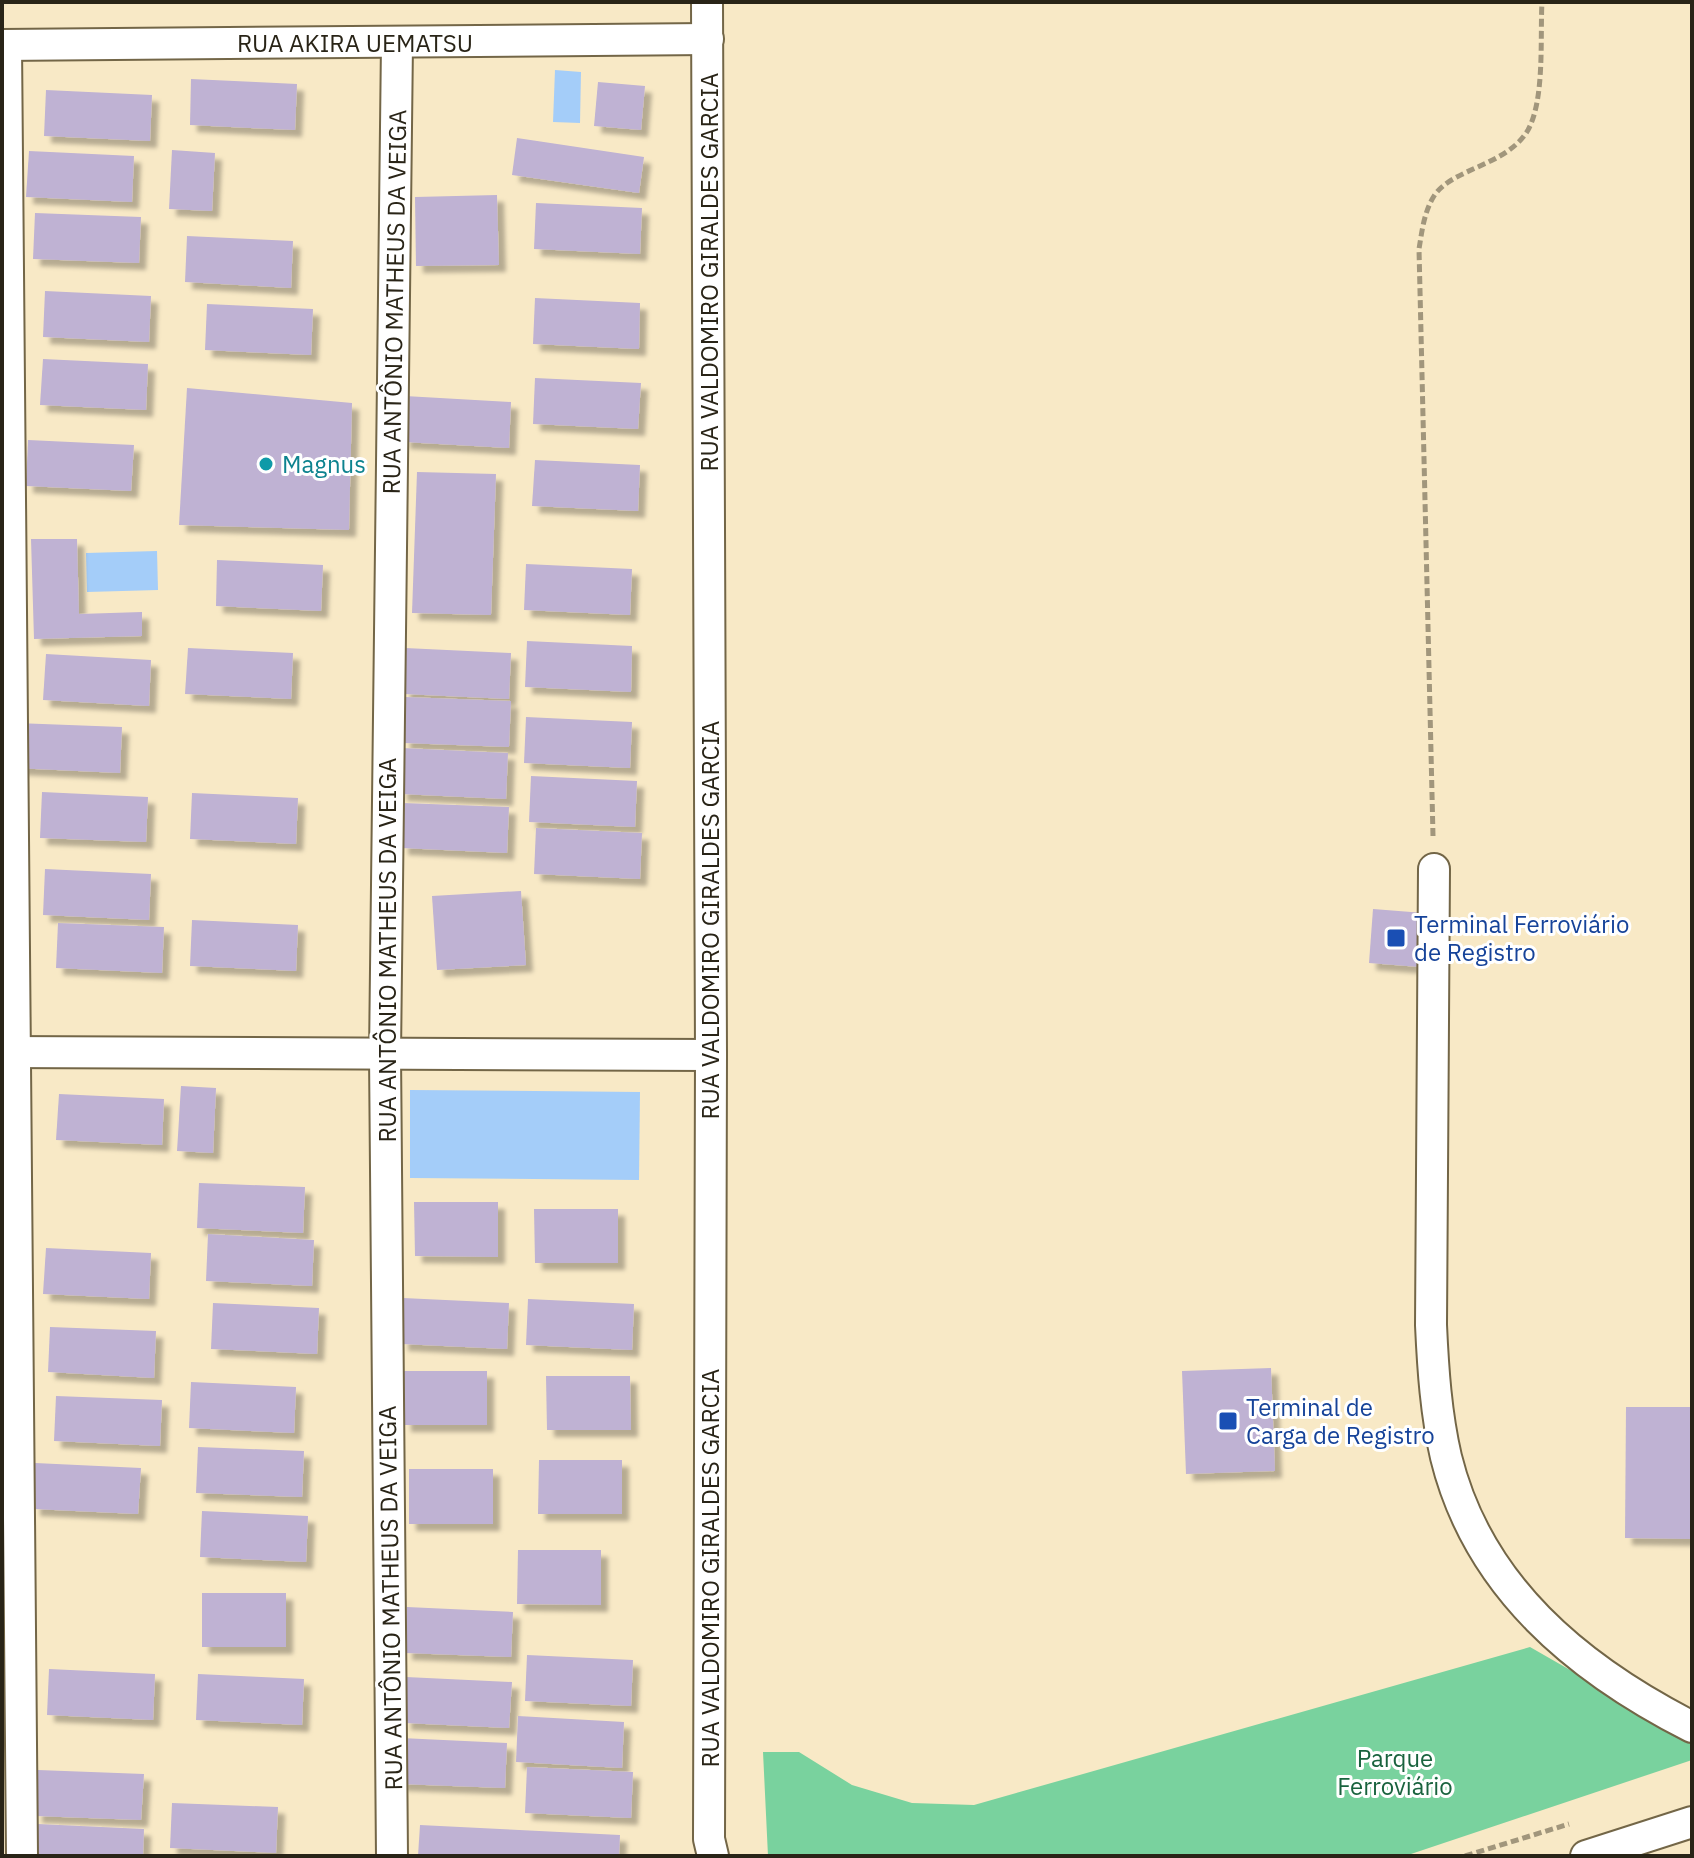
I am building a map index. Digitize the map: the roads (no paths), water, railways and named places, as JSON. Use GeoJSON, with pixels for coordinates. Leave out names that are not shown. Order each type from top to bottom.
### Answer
{"type":"FeatureCollection","features":[{"type":"Feature","properties":{"kind":"street","name":"RUA VALDOMIRO GIRALDES GARCIA"},"geometry":{"type":"LineString","coordinates":[[707,2],[711,1055],[709,1850]]}},
{"type":"Feature","properties":{"kind":"street","name":"RUA AKIRA UEMATSU"},"geometry":{"type":"LineString","coordinates":[[4,45],[708,39]]}},
{"type":"Feature","properties":{"kind":"street","name":"RUA ANTÔNIO MATHEUS DA VEIGA"},"geometry":{"type":"LineString","coordinates":[[392,1856],[385,1054],[397,43]]}},
{"type":"Feature","properties":{"kind":"street"},"geometry":{"type":"LineString","coordinates":[[4,45],[9,1052],[22,1856]]}},
{"type":"Feature","properties":{"kind":"street"},"geometry":{"type":"LineString","coordinates":[[1434,869],[1431,1325],[1434,1387],[1447,1459],[1471,1525],[1507,1585],[1546,1631],[1601,1674],[1692,1727]]}},
{"type":"Feature","properties":{"kind":"street"},"geometry":{"type":"LineString","coordinates":[[9,1052],[711,1055]]}},
{"type":"Feature","properties":{"kind":"street"},"geometry":{"type":"LineString","coordinates":[[1586,1856],[1692,1822]]}},
{"type":"Feature","properties":{"kind":"water"},"geometry":{"type":"Polygon","coordinates":[[[555,70],[581,72],[580,123],[553,122],[555,70]]]}},
{"type":"Feature","properties":{"kind":"water"},"geometry":{"type":"Polygon","coordinates":[[[157,551],[158,590],[87,592],[86,553],[157,551]]]}},
{"type":"Feature","properties":{"kind":"water"},"geometry":{"type":"Polygon","coordinates":[[[410,1090],[640,1092],[639,1180],[410,1178],[410,1090]]]}},
{"type":"Feature","properties":{"kind":"place","name":"Magnus"},"geometry":{"type":"Point","coordinates":[266,464]}},
{"type":"Feature","properties":{"kind":"place","name":"Terminal Ferroviário de Registro"},"geometry":{"type":"Point","coordinates":[1396,938]}},
{"type":"Feature","properties":{"kind":"place","name":"Terminal de Carga de Registro"},"geometry":{"type":"Point","coordinates":[1228,1421]}},
{"type":"Feature","properties":{"kind":"park label","name":"Parque Ferroviário"},"geometry":{"type":"Point","coordinates":[1395,1772]}}]}
